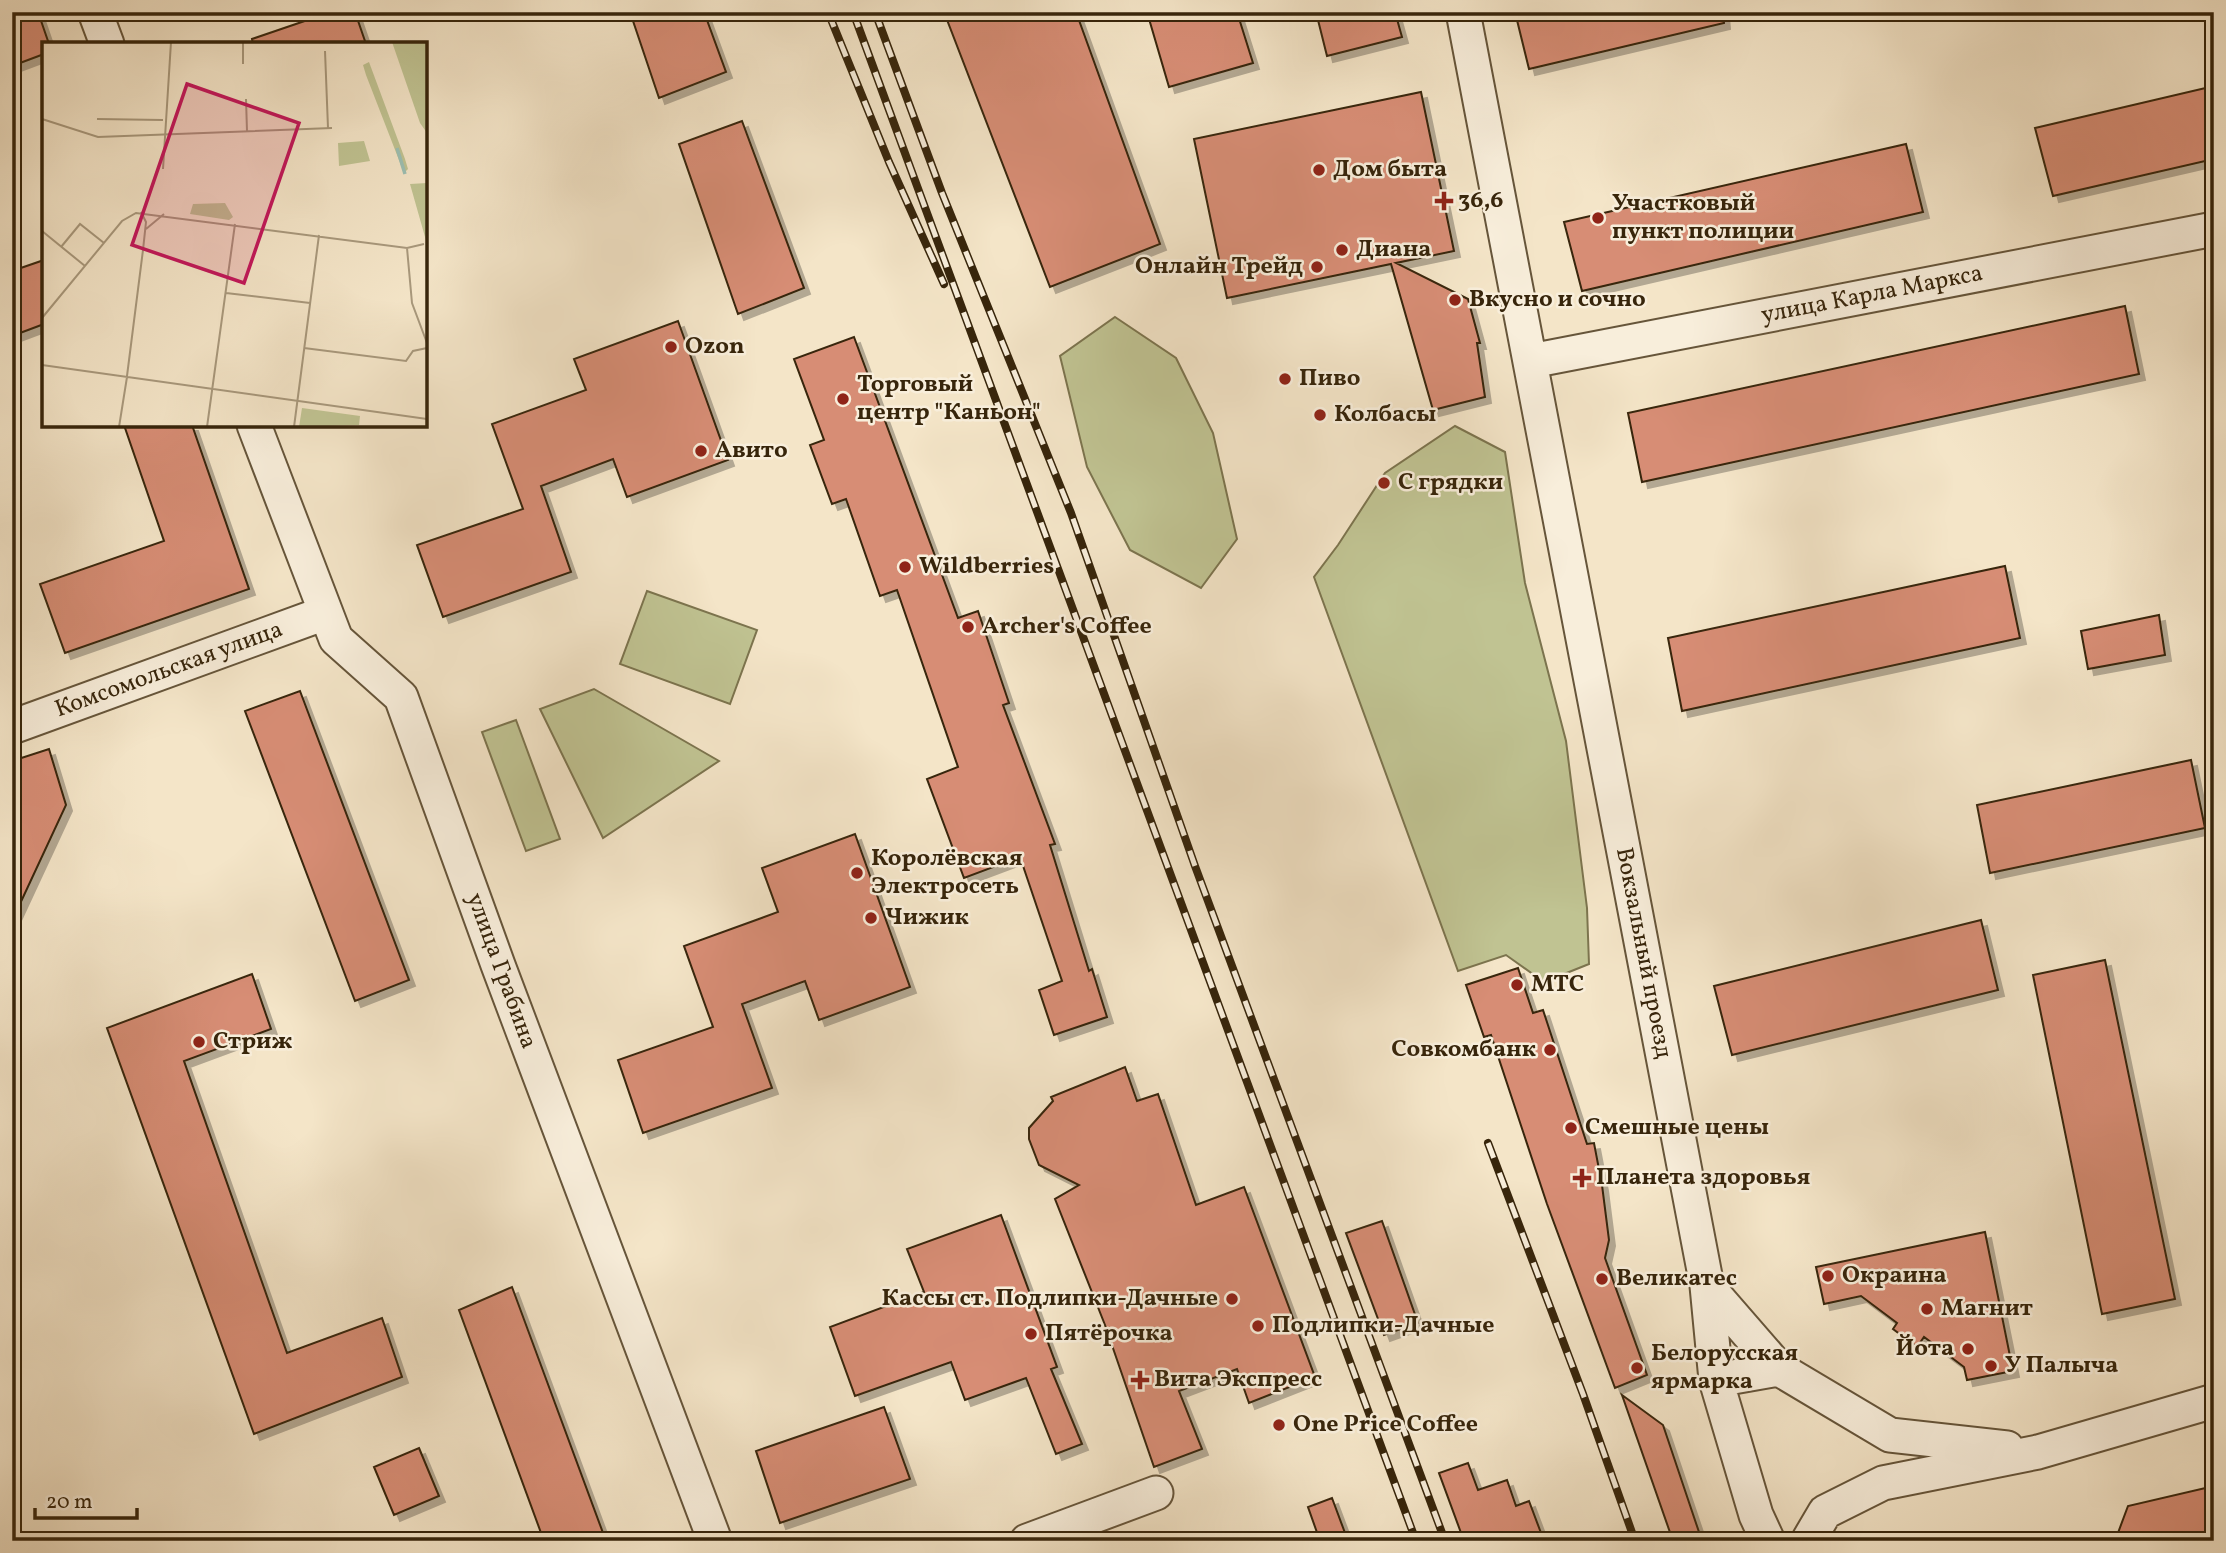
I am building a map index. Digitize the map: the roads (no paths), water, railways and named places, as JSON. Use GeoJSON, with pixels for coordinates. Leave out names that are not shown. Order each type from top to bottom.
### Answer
{"type":"FeatureCollection","features":[{"type":"Feature","properties":{"kind":"street"},"geometry":{"type":"LineString","coordinates":[[95,12],[106,42]]}},
{"type":"Feature","properties":{"kind":"street","name":"Вокзальный проезд"},"geometry":{"type":"LineString","coordinates":[[1463,12],[1707,1286],[1716,1380],[1756,1515],[1768,1541]]}},
{"type":"Feature","properties":{"kind":"street","name":"улица Карла Маркса"},"geometry":{"type":"LineString","coordinates":[[1531,361],[2214,229]]}},
{"type":"Feature","properties":{"kind":"street","name":"улица Грабина"},"geometry":{"type":"LineString","coordinates":[[255,427],[335,639],[401,697],[498,964],[715,1541]]}},
{"type":"Feature","properties":{"kind":"street","name":"Комсомольская улица"},"geometry":{"type":"LineString","coordinates":[[12,727],[326,613]]}},
{"type":"Feature","properties":{"kind":"street"},"geometry":{"type":"LineString","coordinates":[[1707,1286],[1779,1369],[1890,1435],[2038,1452]]}},
{"type":"Feature","properties":{"kind":"street"},"geometry":{"type":"LineString","coordinates":[[1716,1380],[1779,1369]]}},
{"type":"Feature","properties":{"kind":"street"},"geometry":{"type":"LineString","coordinates":[[1808,1541],[1825,1512],[1883,1483],[2038,1452],[2214,1401]]}},
{"type":"Feature","properties":{"kind":"street"},"geometry":{"type":"LineString","coordinates":[[1027,1541],[1156,1493]]}},
{"type":"Feature","properties":{"kind":"railway"},"geometry":{"type":"LineString","coordinates":[[828,12],[889,162],[944,284]]}},
{"type":"Feature","properties":{"kind":"railway"},"geometry":{"type":"LineString","coordinates":[[853,12],[1416,1541]]}},
{"type":"Feature","properties":{"kind":"railway"},"geometry":{"type":"LineString","coordinates":[[875,12],[942,193],[1071,513],[1195,866],[1445,1541]]}},
{"type":"Feature","properties":{"kind":"railway"},"geometry":{"type":"LineString","coordinates":[[1488,1143],[1583,1394],[1635,1541]]}},
{"type":"Feature","properties":{"kind":"place","name":"Дом быта"},"geometry":{"type":"Point","coordinates":[1319,170]}},
{"type":"Feature","properties":{"kind":"place","name":"36,6"},"geometry":{"type":"Point","coordinates":[1444,201]}},
{"type":"Feature","properties":{"kind":"place","name":"Участковый пункт полиции"},"geometry":{"type":"Point","coordinates":[1598,218]}},
{"type":"Feature","properties":{"kind":"place","name":"Диана"},"geometry":{"type":"Point","coordinates":[1342,250]}},
{"type":"Feature","properties":{"kind":"place","name":"Онлайн Трейд"},"geometry":{"type":"Point","coordinates":[1317,267]}},
{"type":"Feature","properties":{"kind":"place","name":"Вкусно и сочно"},"geometry":{"type":"Point","coordinates":[1455,300]}},
{"type":"Feature","properties":{"kind":"place","name":"Ozon"},"geometry":{"type":"Point","coordinates":[671,347]}},
{"type":"Feature","properties":{"kind":"place","name":"Пиво"},"geometry":{"type":"Point","coordinates":[1285,379]}},
{"type":"Feature","properties":{"kind":"place","name":"Торговый центр \"Каньон\""},"geometry":{"type":"Point","coordinates":[843,399]}},
{"type":"Feature","properties":{"kind":"place","name":"Колбасы"},"geometry":{"type":"Point","coordinates":[1320,415]}},
{"type":"Feature","properties":{"kind":"place","name":"Авито"},"geometry":{"type":"Point","coordinates":[701,451]}},
{"type":"Feature","properties":{"kind":"place","name":"С грядки"},"geometry":{"type":"Point","coordinates":[1384,483]}},
{"type":"Feature","properties":{"kind":"place","name":"Wildberries"},"geometry":{"type":"Point","coordinates":[905,567]}},
{"type":"Feature","properties":{"kind":"place","name":"Archer's Coffee"},"geometry":{"type":"Point","coordinates":[968,627]}},
{"type":"Feature","properties":{"kind":"place","name":"Королёвская Электросеть"},"geometry":{"type":"Point","coordinates":[857,873]}},
{"type":"Feature","properties":{"kind":"place","name":"Чижик"},"geometry":{"type":"Point","coordinates":[871,918]}},
{"type":"Feature","properties":{"kind":"place","name":"МТС"},"geometry":{"type":"Point","coordinates":[1517,985]}},
{"type":"Feature","properties":{"kind":"place","name":"Стриж"},"geometry":{"type":"Point","coordinates":[199,1042]}},
{"type":"Feature","properties":{"kind":"place","name":"Совкомбанк"},"geometry":{"type":"Point","coordinates":[1550,1050]}},
{"type":"Feature","properties":{"kind":"place","name":"Смешные цены"},"geometry":{"type":"Point","coordinates":[1571,1128]}},
{"type":"Feature","properties":{"kind":"place","name":"Планета здоровья"},"geometry":{"type":"Point","coordinates":[1582,1178]}},
{"type":"Feature","properties":{"kind":"place","name":"Окраина"},"geometry":{"type":"Point","coordinates":[1828,1276]}},
{"type":"Feature","properties":{"kind":"place","name":"Великатес"},"geometry":{"type":"Point","coordinates":[1602,1279]}},
{"type":"Feature","properties":{"kind":"place","name":"Кассы ст. Подлипки-Дачные"},"geometry":{"type":"Point","coordinates":[1232,1299]}},
{"type":"Feature","properties":{"kind":"place","name":"Магнит"},"geometry":{"type":"Point","coordinates":[1927,1309]}},
{"type":"Feature","properties":{"kind":"place","name":"Подлипки-Дачные"},"geometry":{"type":"Point","coordinates":[1258,1326]}},
{"type":"Feature","properties":{"kind":"place","name":"Пятёрочка"},"geometry":{"type":"Point","coordinates":[1031,1334]}},
{"type":"Feature","properties":{"kind":"place","name":"Йота"},"geometry":{"type":"Point","coordinates":[1968,1349]}},
{"type":"Feature","properties":{"kind":"place","name":"У Палыча"},"geometry":{"type":"Point","coordinates":[1991,1366]}},
{"type":"Feature","properties":{"kind":"place","name":"Белорусская ярмарка"},"geometry":{"type":"Point","coordinates":[1637,1368]}},
{"type":"Feature","properties":{"kind":"place","name":"Вита Экспресс"},"geometry":{"type":"Point","coordinates":[1140,1380]}},
{"type":"Feature","properties":{"kind":"place","name":"One Price Coffee"},"geometry":{"type":"Point","coordinates":[1279,1425]}}]}
